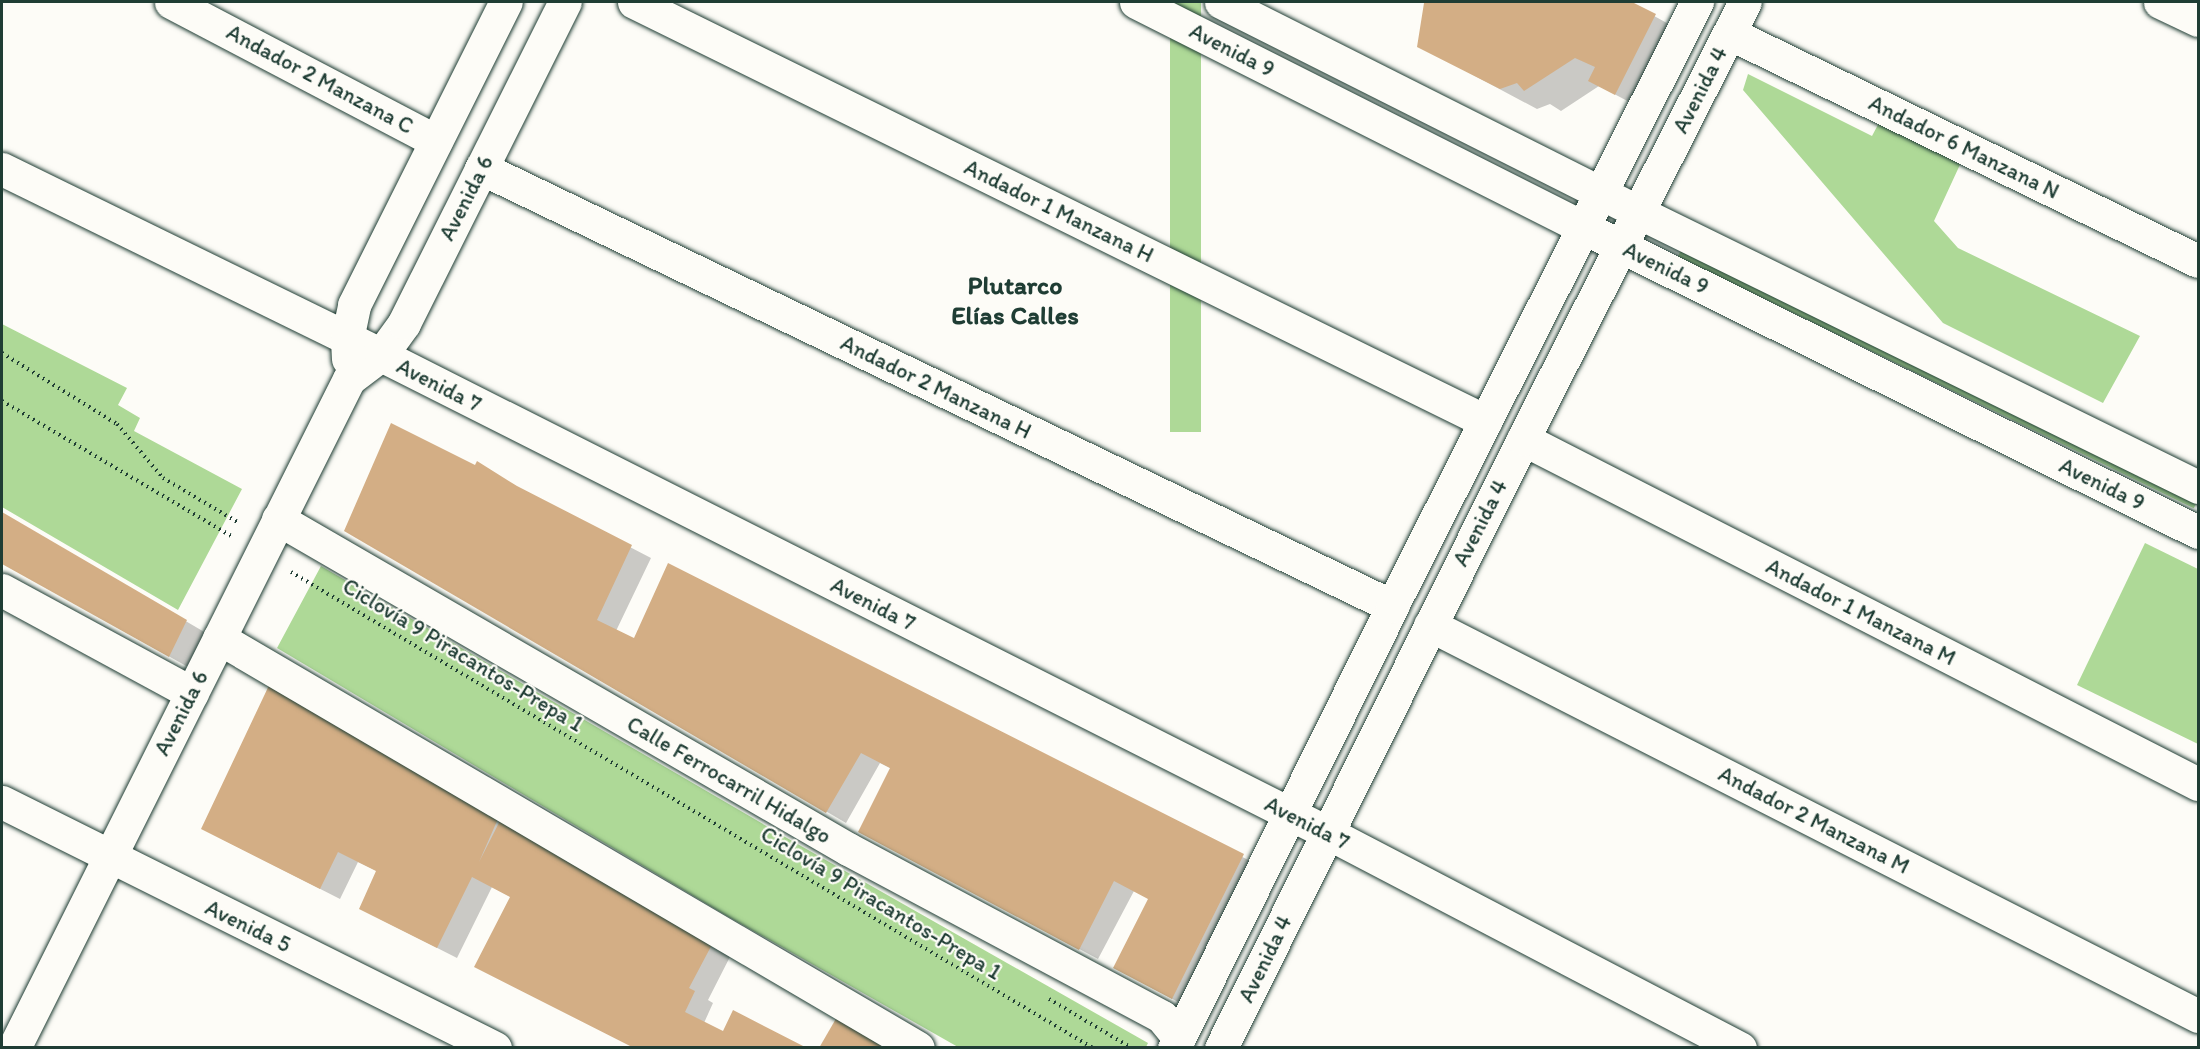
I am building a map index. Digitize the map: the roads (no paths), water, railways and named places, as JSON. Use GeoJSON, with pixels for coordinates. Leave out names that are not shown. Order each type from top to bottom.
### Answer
{"type":"FeatureCollection","features":[{"type":"Feature","properties":{"kind":"street","name":"Andador 2 Manzana C"},"geometry":{"type":"LineString","coordinates":[[171,2],[436,141]]}},
{"type":"Feature","properties":{"kind":"street","name":"Avenida 6"},"geometry":{"type":"LineString","coordinates":[[349,379],[347,339],[354,305],[506,2]]}},
{"type":"Feature","properties":{"kind":"street","name":"Avenida 6"},"geometry":{"type":"LineString","coordinates":[[14,1047],[349,379],[381,355],[404,322],[565,2]]}},
{"type":"Feature","properties":{"kind":"street","name":"Andador 1 Manzana H"},"geometry":{"type":"LineString","coordinates":[[634,2],[1485,421]]}},
{"type":"Feature","properties":{"kind":"street","name":"Avenida 9"},"geometry":{"type":"LineString","coordinates":[[1136,2],[1584,228],[2199,532]]}},
{"type":"Feature","properties":{"kind":"street","name":"Avenida 9"},"geometry":{"type":"LineString","coordinates":[[1221,2],[1638,212],[2199,487]]}},
{"type":"Feature","properties":{"kind":"street","name":"Avenida 4"},"geometry":{"type":"LineString","coordinates":[[1177,1043],[1392,606],[1697,2]]}},
{"type":"Feature","properties":{"kind":"street","name":"Avenida 4"},"geometry":{"type":"LineString","coordinates":[[1221,1047],[1523,439],[1745,2]]}},
{"type":"Feature","properties":{"kind":"street"},"geometry":{"type":"LineString","coordinates":[[2160,2],[2199,20]]}},
{"type":"Feature","properties":{"kind":"street","name":"Andador 6 Manzana N"},"geometry":{"type":"LineString","coordinates":[[1729,33],[2199,261]]}},
{"type":"Feature","properties":{"kind":"street"},"geometry":{"type":"LineString","coordinates":[[1626,143],[1663,163]]}},
{"type":"Feature","properties":{"kind":"street","name":"Andador 2 Manzana H"},"geometry":{"type":"LineString","coordinates":[[481,168],[1392,606]]}},
{"type":"Feature","properties":{"kind":"street","name":"Avenida 7"},"geometry":{"type":"LineString","coordinates":[[2,169],[381,355],[1328,833],[1740,1047]]}},
{"type":"Feature","properties":{"kind":"street"},"geometry":{"type":"LineString","coordinates":[[1555,284],[1592,304]]}},
{"type":"Feature","properties":{"kind":"street","name":"Andador 1 Manzana M"},"geometry":{"type":"LineString","coordinates":[[1523,439],[2199,784]]}},
{"type":"Feature","properties":{"kind":"street","name":"Calle Ferrocarril Hidalgo"},"geometry":{"type":"LineString","coordinates":[[278,519],[848,849],[1162,1017],[1177,1043]]}},
{"type":"Feature","properties":{"kind":"street"},"geometry":{"type":"LineString","coordinates":[[2,590],[192,693]]}},
{"type":"Feature","properties":{"kind":"street","name":"Andador 2 Manzana M"},"geometry":{"type":"LineString","coordinates":[[1430,625],[2199,1016]]}},
{"type":"Feature","properties":{"kind":"street"},"geometry":{"type":"LineString","coordinates":[[219,638],[918,1047]]}},
{"type":"Feature","properties":{"kind":"street"},"geometry":{"type":"LineString","coordinates":[[1317,759],[1355,778]]}},
{"type":"Feature","properties":{"kind":"street","name":"Avenida 5"},"geometry":{"type":"LineString","coordinates":[[2,802],[495,1047]]}},
{"type":"Feature","properties":{"kind":"street"},"geometry":{"type":"LineString","coordinates":[[1267,861],[1304,879]]}},
{"type":"Feature","properties":{"kind":"district","name":"Plutarco Elías Calles"},"geometry":{"type":"Point","coordinates":[1015,301]}}]}
